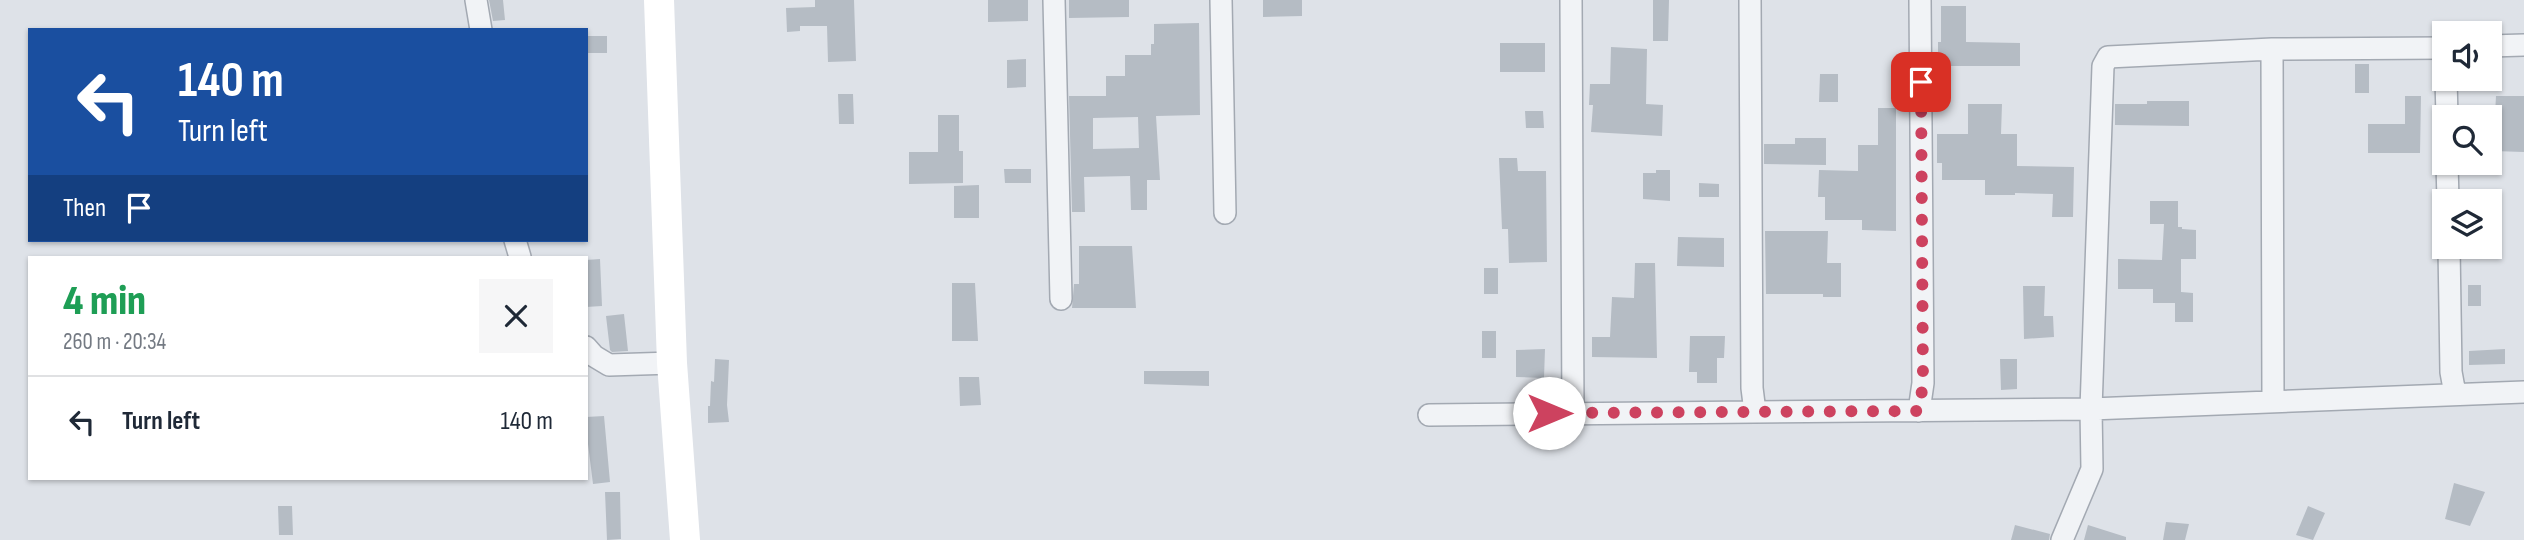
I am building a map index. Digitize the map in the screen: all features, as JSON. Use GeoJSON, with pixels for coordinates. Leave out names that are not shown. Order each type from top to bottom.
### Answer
{"type":"FeatureCollection","features":[{"type":"Feature","properties":{"kind":"main road"},"geometry":{"type":"LineString","coordinates":[[659,0],[672,363],[684,540]]}},
{"type":"Feature","properties":{"kind":"street"},"geometry":{"type":"LineString","coordinates":[[476,0],[481,28]]}},
{"type":"Feature","properties":{"kind":"street"},"geometry":{"type":"LineString","coordinates":[[1054,0],[1061,299]]}},
{"type":"Feature","properties":{"kind":"street"},"geometry":{"type":"LineString","coordinates":[[1222,0],[1225,213]]}},
{"type":"Feature","properties":{"kind":"street"},"geometry":{"type":"LineString","coordinates":[[1571,0],[1573,413]]}},
{"type":"Feature","properties":{"kind":"street"},"geometry":{"type":"LineString","coordinates":[[1749,0],[1752,388],[1755,412]]}},
{"type":"Feature","properties":{"kind":"street"},"geometry":{"type":"LineString","coordinates":[[1919,411],[1923,383],[1920,0]]}},
{"type":"Feature","properties":{"kind":"street"},"geometry":{"type":"LineString","coordinates":[[2502,46],[2524,45]]}},
{"type":"Feature","properties":{"kind":"street"},"geometry":{"type":"LineString","coordinates":[[2062,540],[2092,469],[2091,409],[2102,66],[2108,57],[2272,49],[2432,48]]}},
{"type":"Feature","properties":{"kind":"street"},"geometry":{"type":"LineString","coordinates":[[2272,49],[2273,400]]}},
{"type":"Feature","properties":{"kind":"street"},"geometry":{"type":"LineString","coordinates":[[2449,259],[2451,372],[2455,394]]}},
{"type":"Feature","properties":{"kind":"street"},"geometry":{"type":"LineString","coordinates":[[588,349],[608,365],[672,363]]}},
{"type":"Feature","properties":{"kind":"street"},"geometry":{"type":"LineString","coordinates":[[1429,415],[2091,409],[2273,400],[2524,393]]}},
{"type":"Feature","properties":{"kind":"building"},"geometry":{"type":"Polygon","coordinates":[[[489,0],[503,0],[505,20],[493,21],[489,0]]]}},
{"type":"Feature","properties":{"kind":"building"},"geometry":{"type":"Polygon","coordinates":[[[815,0],[854,0],[856,61],[828,62],[827,26],[800,26],[800,31],[787,32],[786,8],[815,7],[815,0]]]}},
{"type":"Feature","properties":{"kind":"building"},"geometry":{"type":"Polygon","coordinates":[[[988,0],[1028,0],[1028,21],[988,22],[988,0]]]}},
{"type":"Feature","properties":{"kind":"building"},"geometry":{"type":"Polygon","coordinates":[[[1069,0],[1129,0],[1129,17],[1069,18],[1069,0]]]}},
{"type":"Feature","properties":{"kind":"building"},"geometry":{"type":"Polygon","coordinates":[[[1263,0],[1302,0],[1302,16],[1263,17],[1263,0]]]}},
{"type":"Feature","properties":{"kind":"building"},"geometry":{"type":"Polygon","coordinates":[[[1653,0],[1669,0],[1668,41],[1653,41],[1653,0]]]}},
{"type":"Feature","properties":{"kind":"building"},"geometry":{"type":"Polygon","coordinates":[[[1941,6],[1966,6],[1966,42],[2020,43],[2020,66],[1938,66],[1941,6]]]}},
{"type":"Feature","properties":{"kind":"building"},"geometry":{"type":"Polygon","coordinates":[[[1199,23],[1200,115],[1156,116],[1160,180],[1147,180],[1147,210],[1131,210],[1130,176],[1084,177],[1085,212],[1072,212],[1069,96],[1106,96],[1106,76],[1125,76],[1125,55],[1151,55],[1154,24],[1199,23]],[[1138,117],[1093,118],[1093,149],[1139,148],[1138,117]]]}},
{"type":"Feature","properties":{"kind":"building"},"geometry":{"type":"Polygon","coordinates":[[[588,36],[607,36],[607,53],[588,53],[588,36]]]}},
{"type":"Feature","properties":{"kind":"building"},"geometry":{"type":"Polygon","coordinates":[[[1500,43],[1545,43],[1545,72],[1500,72],[1500,43]]]}},
{"type":"Feature","properties":{"kind":"building"},"geometry":{"type":"Polygon","coordinates":[[[1611,47],[1647,49],[1646,104],[1663,105],[1662,136],[1591,132],[1593,105],[1589,105],[1590,84],[1610,84],[1611,47]]]}},
{"type":"Feature","properties":{"kind":"building"},"geometry":{"type":"Polygon","coordinates":[[[1026,59],[1026,87],[1007,88],[1007,60],[1026,59]]]}},
{"type":"Feature","properties":{"kind":"building"},"geometry":{"type":"Polygon","coordinates":[[[2355,64],[2369,64],[2369,93],[2355,93],[2355,64]]]}},
{"type":"Feature","properties":{"kind":"building"},"geometry":{"type":"Polygon","coordinates":[[[1820,74],[1838,74],[1838,102],[1819,102],[1820,74]]]}},
{"type":"Feature","properties":{"kind":"building"},"geometry":{"type":"Polygon","coordinates":[[[838,94],[853,94],[854,124],[839,124],[838,94]]]}},
{"type":"Feature","properties":{"kind":"building"},"geometry":{"type":"Polygon","coordinates":[[[2405,96],[2421,96],[2420,153],[2368,153],[2368,124],[2405,124],[2405,96]]]}},
{"type":"Feature","properties":{"kind":"building"},"geometry":{"type":"Polygon","coordinates":[[[2496,96],[2524,96],[2524,152],[2502,151],[2502,105],[2496,105],[2496,96]]]}},
{"type":"Feature","properties":{"kind":"building"},"geometry":{"type":"Polygon","coordinates":[[[2147,101],[2189,101],[2189,126],[2115,125],[2115,104],[2147,104],[2147,101]]]}},
{"type":"Feature","properties":{"kind":"building"},"geometry":{"type":"Polygon","coordinates":[[[1968,104],[2002,104],[2001,134],[2017,134],[2017,166],[2074,167],[2073,217],[2052,217],[2053,194],[1985,195],[1985,180],[1942,180],[1942,163],[1937,163],[1937,134],[1968,134],[1968,104]]]}},
{"type":"Feature","properties":{"kind":"building"},"geometry":{"type":"Polygon","coordinates":[[[1878,108],[1896,108],[1896,231],[1862,230],[1862,220],[1825,220],[1825,197],[1818,197],[1819,170],[1858,171],[1858,145],[1878,145],[1878,108]]]}},
{"type":"Feature","properties":{"kind":"building"},"geometry":{"type":"Polygon","coordinates":[[[1525,111],[1543,111],[1544,128],[1526,128],[1525,111]]]}},
{"type":"Feature","properties":{"kind":"building"},"geometry":{"type":"Polygon","coordinates":[[[938,115],[959,115],[959,151],[963,151],[963,183],[909,184],[909,152],[938,152],[938,115]]]}},
{"type":"Feature","properties":{"kind":"building"},"geometry":{"type":"Polygon","coordinates":[[[1795,138],[1826,138],[1826,165],[1764,164],[1764,144],[1795,144],[1795,138]]]}},
{"type":"Feature","properties":{"kind":"building"},"geometry":{"type":"Polygon","coordinates":[[[1499,158],[1517,158],[1518,171],[1546,171],[1547,262],[1509,263],[1508,229],[1502,229],[1499,158]]]}},
{"type":"Feature","properties":{"kind":"building"},"geometry":{"type":"Polygon","coordinates":[[[1004,169],[1031,169],[1031,183],[1005,183],[1004,169]]]}},
{"type":"Feature","properties":{"kind":"building"},"geometry":{"type":"Polygon","coordinates":[[[1656,170],[1670,170],[1670,201],[1643,199],[1643,173],[1656,173],[1656,170]]]}},
{"type":"Feature","properties":{"kind":"building"},"geometry":{"type":"Polygon","coordinates":[[[1699,183],[1719,184],[1719,197],[1699,197],[1699,183]]]}},
{"type":"Feature","properties":{"kind":"building"},"geometry":{"type":"Polygon","coordinates":[[[979,185],[979,218],[954,218],[954,186],[979,185]]]}},
{"type":"Feature","properties":{"kind":"building"},"geometry":{"type":"Polygon","coordinates":[[[2150,201],[2178,201],[2178,227],[2196,230],[2196,259],[2181,259],[2181,292],[2193,293],[2193,322],[2175,322],[2175,303],[2153,303],[2153,289],[2118,289],[2118,259],[2162,260],[2164,224],[2150,224],[2150,201]]]}},
{"type":"Feature","properties":{"kind":"building"},"geometry":{"type":"Polygon","coordinates":[[[1765,231],[1828,231],[1827,263],[1841,263],[1841,297],[1823,297],[1823,294],[1766,294],[1765,231]]]}},
{"type":"Feature","properties":{"kind":"building"},"geometry":{"type":"Polygon","coordinates":[[[1678,237],[1724,238],[1724,267],[1677,266],[1678,237]]]}},
{"type":"Feature","properties":{"kind":"building"},"geometry":{"type":"Polygon","coordinates":[[[1079,246],[1132,246],[1136,308],[1072,308],[1074,284],[1079,284],[1079,246]]]}},
{"type":"Feature","properties":{"kind":"building"},"geometry":{"type":"Polygon","coordinates":[[[600,259],[602,306],[588,307],[588,260],[600,259]]]}},
{"type":"Feature","properties":{"kind":"building"},"geometry":{"type":"Polygon","coordinates":[[[1635,263],[1655,263],[1657,358],[1592,357],[1592,337],[1610,337],[1612,297],[1634,298],[1635,263]]]}},
{"type":"Feature","properties":{"kind":"building"},"geometry":{"type":"Polygon","coordinates":[[[1484,268],[1498,268],[1498,294],[1484,294],[1484,268]]]}},
{"type":"Feature","properties":{"kind":"building"},"geometry":{"type":"Polygon","coordinates":[[[952,283],[975,283],[978,341],[952,341],[952,283]]]}},
{"type":"Feature","properties":{"kind":"building"},"geometry":{"type":"Polygon","coordinates":[[[2468,285],[2481,285],[2481,306],[2468,306],[2468,285]]]}},
{"type":"Feature","properties":{"kind":"building"},"geometry":{"type":"Polygon","coordinates":[[[2023,286],[2045,286],[2044,316],[2053,316],[2054,337],[2024,339],[2023,286]]]}},
{"type":"Feature","properties":{"kind":"building"},"geometry":{"type":"Polygon","coordinates":[[[624,314],[628,351],[612,352],[606,316],[624,314]]]}},
{"type":"Feature","properties":{"kind":"building"},"geometry":{"type":"Polygon","coordinates":[[[1482,331],[1496,331],[1496,358],[1482,358],[1482,331]]]}},
{"type":"Feature","properties":{"kind":"building"},"geometry":{"type":"Polygon","coordinates":[[[1690,336],[1725,336],[1724,358],[1717,358],[1717,383],[1697,383],[1697,372],[1689,372],[1690,336]]]}},
{"type":"Feature","properties":{"kind":"building"},"geometry":{"type":"Polygon","coordinates":[[[1545,349],[1544,378],[1516,377],[1516,350],[1545,349]]]}},
{"type":"Feature","properties":{"kind":"building"},"geometry":{"type":"Polygon","coordinates":[[[2505,349],[2505,364],[2469,365],[2469,351],[2505,349]]]}},
{"type":"Feature","properties":{"kind":"building"},"geometry":{"type":"Polygon","coordinates":[[[715,359],[729,360],[729,422],[708,423],[715,359]]]}},
{"type":"Feature","properties":{"kind":"building"},"geometry":{"type":"Polygon","coordinates":[[[2000,359],[2017,359],[2017,389],[2001,390],[2000,359]]]}},
{"type":"Feature","properties":{"kind":"building"},"geometry":{"type":"Polygon","coordinates":[[[1144,371],[1209,371],[1209,386],[1144,384],[1144,371]]]}},
{"type":"Feature","properties":{"kind":"building"},"geometry":{"type":"Polygon","coordinates":[[[959,377],[979,377],[981,405],[960,406],[959,377]]]}},
{"type":"Feature","properties":{"kind":"building"},"geometry":{"type":"Polygon","coordinates":[[[604,416],[610,482],[593,484],[588,417],[604,416]]]}},
{"type":"Feature","properties":{"kind":"building"},"geometry":{"type":"Polygon","coordinates":[[[2454,483],[2485,492],[2470,526],[2445,519],[2454,483]]]}},
{"type":"Feature","properties":{"kind":"building"},"geometry":{"type":"Polygon","coordinates":[[[605,492],[620,492],[621,539],[607,540],[605,492]]]}},
{"type":"Feature","properties":{"kind":"building"},"geometry":{"type":"Polygon","coordinates":[[[278,506],[292,506],[293,535],[279,535],[278,506]]]}},
{"type":"Feature","properties":{"kind":"building"},"geometry":{"type":"Polygon","coordinates":[[[2308,506],[2325,513],[2313,540],[2296,535],[2308,506]]]}},
{"type":"Feature","properties":{"kind":"building"},"geometry":{"type":"Polygon","coordinates":[[[2166,522],[2189,524],[2185,540],[2163,540],[2166,522]]]}},
{"type":"Feature","properties":{"kind":"building"},"geometry":{"type":"Polygon","coordinates":[[[2015,525],[2050,534],[2049,540],[2011,540],[2015,525]]]}},
{"type":"Feature","properties":{"kind":"building"},"geometry":{"type":"Polygon","coordinates":[[[2088,525],[2126,537],[2126,540],[2084,540],[2088,525]]]}},
{"type":"Feature","properties":{"kind":"route"},"geometry":{"type":"LineString","coordinates":[[1549,413],[1919,411],[1923,383],[1921,82]]}}]}
